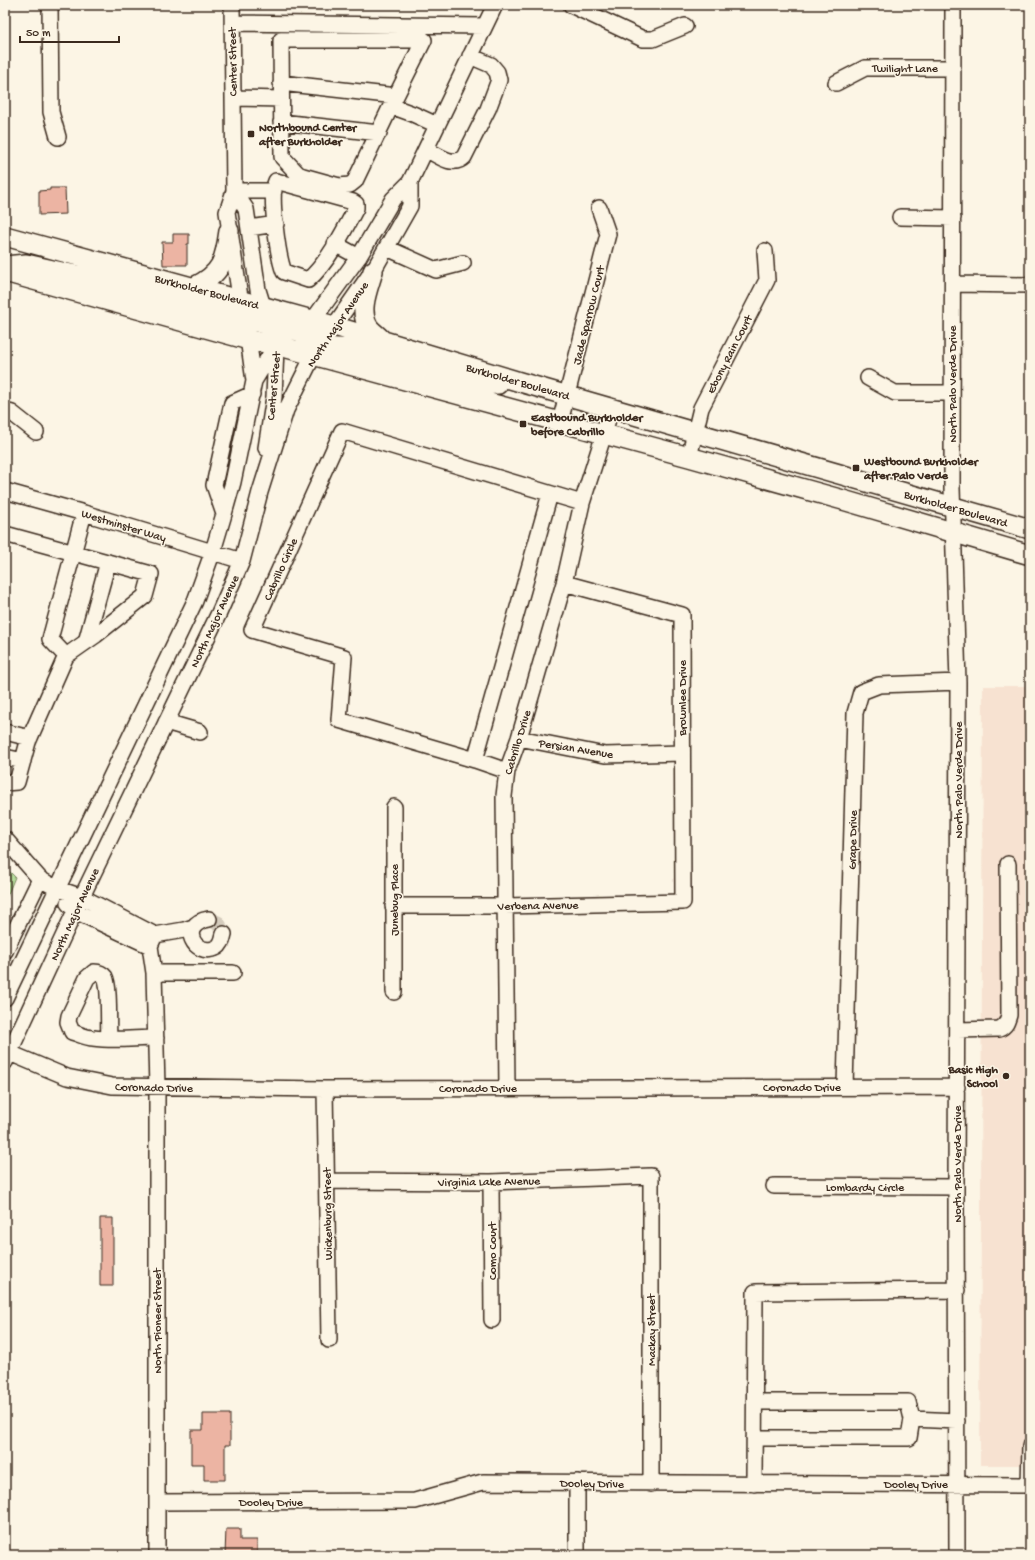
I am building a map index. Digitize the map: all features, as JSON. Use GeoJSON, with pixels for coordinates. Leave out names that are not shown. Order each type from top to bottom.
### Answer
{"type":"FeatureCollection","features":[{"type":"Feature","properties":{"kind":"main road"},"geometry":{"type":"LineString","coordinates":[[194,288],[206,281],[219,268],[226,255],[229,231]]}},
{"type":"Feature","properties":{"kind":"main road","name":"Burkholder Boulevard"},"geometry":{"type":"LineString","coordinates":[[5,236],[334,326],[520,382],[1030,529]]}},
{"type":"Feature","properties":{"kind":"main road"},"geometry":{"type":"LineString","coordinates":[[5,266],[26,264],[76,275],[225,314],[298,331],[334,326]]}},
{"type":"Feature","properties":{"kind":"main road"},"geometry":{"type":"LineString","coordinates":[[373,271],[365,299],[364,313],[368,326],[383,341]]}},
{"type":"Feature","properties":{"kind":"main road"},"geometry":{"type":"LineString","coordinates":[[5,272],[249,340],[316,352],[355,349],[482,385],[520,382]]}},
{"type":"Feature","properties":{"kind":"main road","name":"Burkholder Boulevard"},"geometry":{"type":"LineString","coordinates":[[316,352],[560,422],[850,502],[1030,555]]}},
{"type":"Feature","properties":{"kind":"street"},"geometry":{"type":"LineString","coordinates":[[50,5],[51,112],[58,137]]}},
{"type":"Feature","properties":{"kind":"street","name":"Center Street"},"geometry":{"type":"LineString","coordinates":[[232,5],[234,191],[227,212],[239,300],[249,340],[253,388]]}},
{"type":"Feature","properties":{"kind":"street","name":"North Major Avenue"},"geometry":{"type":"LineString","coordinates":[[5,998],[56,888],[195,601],[213,551],[233,482],[253,388],[276,345],[313,320],[359,257],[393,199],[410,182],[495,5]]}},
{"type":"Feature","properties":{"kind":"street"},"geometry":{"type":"LineString","coordinates":[[571,5],[643,39],[653,40],[685,26]]}},
{"type":"Feature","properties":{"kind":"street","name":"North Palo Verde Drive"},"geometry":{"type":"LineString","coordinates":[[953,5],[952,507],[958,682],[956,1187],[957,1555]]}},
{"type":"Feature","properties":{"kind":"street"},"geometry":{"type":"LineString","coordinates":[[232,23],[485,26]]}},
{"type":"Feature","properties":{"kind":"street"},"geometry":{"type":"LineString","coordinates":[[281,40],[424,40],[355,181],[350,185],[339,186],[298,174],[285,162],[282,157],[281,83],[281,40]]}},
{"type":"Feature","properties":{"kind":"street"},"geometry":{"type":"LineString","coordinates":[[426,149],[452,162],[461,160],[464,157],[488,109],[498,84],[499,77],[491,65],[470,56]]}},
{"type":"Feature","properties":{"kind":"street","name":"Twilight Lane"},"geometry":{"type":"LineString","coordinates":[[836,83],[865,68],[953,68]]}},
{"type":"Feature","properties":{"kind":"street"},"geometry":{"type":"LineString","coordinates":[[281,83],[394,101],[414,114],[437,125]]}},
{"type":"Feature","properties":{"kind":"street"},"geometry":{"type":"LineString","coordinates":[[233,98],[281,99]]}},
{"type":"Feature","properties":{"kind":"street"},"geometry":{"type":"LineString","coordinates":[[282,122],[379,133]]}},
{"type":"Feature","properties":{"kind":"street"},"geometry":{"type":"LineString","coordinates":[[276,181],[356,204],[356,208],[335,244],[317,272],[308,280],[284,272],[278,244],[274,191],[276,181]]}},
{"type":"Feature","properties":{"kind":"street","name":"North Major Avenue"},"geometry":{"type":"LineString","coordinates":[[6,1055],[219,612],[242,561],[260,492],[286,410],[316,352],[373,271],[410,206],[410,182]]}},
{"type":"Feature","properties":{"kind":"street"},"geometry":{"type":"LineString","coordinates":[[234,191],[274,191]]}},
{"type":"Feature","properties":{"kind":"street","name":"Center Street"},"geometry":{"type":"LineString","coordinates":[[234,191],[246,209],[258,290],[276,345],[274,397],[260,492]]}},
{"type":"Feature","properties":{"kind":"street","name":"Jade Sparrow Court"},"geometry":{"type":"LineString","coordinates":[[560,422],[568,396],[608,234],[599,208]]}},
{"type":"Feature","properties":{"kind":"street"},"geometry":{"type":"LineString","coordinates":[[900,217],[953,218]]}},
{"type":"Feature","properties":{"kind":"street"},"geometry":{"type":"LineString","coordinates":[[249,228],[276,224]]}},
{"type":"Feature","properties":{"kind":"street"},"geometry":{"type":"LineString","coordinates":[[335,244],[359,257]]}},
{"type":"Feature","properties":{"kind":"street"},"geometry":{"type":"LineString","coordinates":[[387,248],[436,270],[462,263]]}},
{"type":"Feature","properties":{"kind":"street","name":"Ebony Rain Court"},"geometry":{"type":"LineString","coordinates":[[689,457],[701,408],[767,280],[765,251]]}},
{"type":"Feature","properties":{"kind":"street"},"geometry":{"type":"LineString","coordinates":[[953,284],[1030,285]]}},
{"type":"Feature","properties":{"kind":"street"},"geometry":{"type":"LineString","coordinates":[[868,378],[895,393],[952,393]]}},
{"type":"Feature","properties":{"kind":"street","name":"Cabrillo Drive"},"geometry":{"type":"LineString","coordinates":[[506,1088],[504,796],[507,771],[519,738],[564,583],[582,503],[611,408]]}},
{"type":"Feature","properties":{"kind":"street"},"geometry":{"type":"LineString","coordinates":[[5,411],[12,413],[36,432]]}},
{"type":"Feature","properties":{"kind":"street","name":"Cabrillo Circle"},"geometry":{"type":"LineString","coordinates":[[507,771],[475,760],[339,720],[344,657],[252,630],[342,431],[582,503]]}},
{"type":"Feature","properties":{"kind":"street","name":"Westminster Way"},"geometry":{"type":"LineString","coordinates":[[5,491],[84,512],[242,561]]}},
{"type":"Feature","properties":{"kind":"street"},"geometry":{"type":"LineString","coordinates":[[475,760],[550,494]]}},
{"type":"Feature","properties":{"kind":"street"},"geometry":{"type":"LineString","coordinates":[[66,656],[50,639],[84,512]]}},
{"type":"Feature","properties":{"kind":"street"},"geometry":{"type":"LineString","coordinates":[[5,534],[150,574],[145,596],[66,656],[30,738],[17,782],[5,783]]}},
{"type":"Feature","properties":{"kind":"street"},"geometry":{"type":"LineString","coordinates":[[86,642],[108,562]]}},
{"type":"Feature","properties":{"kind":"street","name":"Brownlee Drive"},"geometry":{"type":"LineString","coordinates":[[564,583],[682,615],[682,902]]}},
{"type":"Feature","properties":{"kind":"street","name":"Grape Drive"},"geometry":{"type":"LineString","coordinates":[[845,1087],[855,713],[860,692],[879,685],[958,682]]}},
{"type":"Feature","properties":{"kind":"street"},"geometry":{"type":"LineString","coordinates":[[166,722],[200,732]]}},
{"type":"Feature","properties":{"kind":"street"},"geometry":{"type":"LineString","coordinates":[[5,732],[30,738]]}},
{"type":"Feature","properties":{"kind":"street","name":"Persian Avenue"},"geometry":{"type":"LineString","coordinates":[[519,738],[605,755],[682,753]]}},
{"type":"Feature","properties":{"kind":"street"},"geometry":{"type":"LineString","coordinates":[[5,757],[23,761]]}},
{"type":"Feature","properties":{"kind":"street","name":"Junebug Place"},"geometry":{"type":"LineString","coordinates":[[394,807],[394,992]]}},
{"type":"Feature","properties":{"kind":"street"},"geometry":{"type":"LineString","coordinates":[[5,839],[40,879],[56,888],[82,897],[122,926]]}},
{"type":"Feature","properties":{"kind":"street"},"geometry":{"type":"LineString","coordinates":[[957,1030],[999,1029],[1004,1027],[1007,1022],[1009,1015],[1008,864]]}},
{"type":"Feature","properties":{"kind":"street"},"geometry":{"type":"LineString","coordinates":[[5,951],[40,879]]}},
{"type":"Feature","properties":{"kind":"street"},"geometry":{"type":"LineString","coordinates":[[56,888],[75,911],[122,926],[153,941],[193,927],[201,920],[209,919]]}},
{"type":"Feature","properties":{"kind":"street","name":"Verbena Avenue"},"geometry":{"type":"LineString","coordinates":[[393,906],[504,906],[682,902]]}},
{"type":"Feature","properties":{"kind":"street"},"geometry":{"type":"LineString","coordinates":[[193,927],[192,932],[194,942],[197,946],[206,949],[212,949],[221,944],[224,934]]}},
{"type":"Feature","properties":{"kind":"street","name":"North Pioneer Street"},"geometry":{"type":"LineString","coordinates":[[153,941],[157,1087],[157,1555]]}},
{"type":"Feature","properties":{"kind":"street"},"geometry":{"type":"LineString","coordinates":[[212,949],[213,974]]}},
{"type":"Feature","properties":{"kind":"street"},"geometry":{"type":"LineString","coordinates":[[154,973],[233,974]]}},
{"type":"Feature","properties":{"kind":"street"},"geometry":{"type":"LineString","coordinates":[[109,1038],[156,1038]]}},
{"type":"Feature","properties":{"kind":"street","name":"Coronado Drive"},"geometry":{"type":"LineString","coordinates":[[6,1055],[67,1077],[112,1086],[325,1089],[957,1087]]}},
{"type":"Feature","properties":{"kind":"street","name":"Wickenburg Street"},"geometry":{"type":"LineString","coordinates":[[325,1089],[329,1340]]}},
{"type":"Feature","properties":{"kind":"street","name":"Virginia Lake Avenue"},"geometry":{"type":"LineString","coordinates":[[327,1181],[491,1182],[651,1176]]}},
{"type":"Feature","properties":{"kind":"street","name":"Mackay Street"},"geometry":{"type":"LineString","coordinates":[[650,1484],[651,1176]]}},
{"type":"Feature","properties":{"kind":"street","name":"Como Court"},"geometry":{"type":"LineString","coordinates":[[491,1182],[492,1320]]}},
{"type":"Feature","properties":{"kind":"street","name":"Lombardy Circle"},"geometry":{"type":"LineString","coordinates":[[774,1186],[956,1187]]}},
{"type":"Feature","properties":{"kind":"street"},"geometry":{"type":"LineString","coordinates":[[754,1484],[755,1292],[957,1290]]}},
{"type":"Feature","properties":{"kind":"street"},"geometry":{"type":"LineString","coordinates":[[754,1402],[908,1402],[912,1419],[909,1438],[754,1438]]}},
{"type":"Feature","properties":{"kind":"street"},"geometry":{"type":"LineString","coordinates":[[912,1419],[957,1421]]}},
{"type":"Feature","properties":{"kind":"street"},"geometry":{"type":"LineString","coordinates":[[1030,1446],[1030,1485]]}},
{"type":"Feature","properties":{"kind":"street","name":"Dooley Drive"},"geometry":{"type":"LineString","coordinates":[[157,1502],[415,1501],[483,1482],[1030,1485]]}},
{"type":"Feature","properties":{"kind":"street"},"geometry":{"type":"LineString","coordinates":[[576,1555],[577,1482]]}},
{"type":"Feature","properties":{"kind":"shaded area","name":"Basic High School"},"geometry":{"type":"Polygon","coordinates":[[[983,686],[1030,686],[1030,1465],[980,1465],[983,686]]]}},
{"type":"Feature","properties":{"kind":"green space"},"geometry":{"type":"Polygon","coordinates":[[[5,867],[15,877],[5,901],[5,867]]]}},
{"type":"Feature","properties":{"kind":"building"},"geometry":{"type":"Polygon","coordinates":[[[50,188],[65,188],[66,214],[39,215],[39,191],[50,190],[50,188]]]}},
{"type":"Feature","properties":{"kind":"building"},"geometry":{"type":"Polygon","coordinates":[[[173,234],[189,234],[189,244],[187,244],[187,265],[163,265],[162,242],[173,242],[173,234]]]}},
{"type":"Feature","properties":{"kind":"building"},"geometry":{"type":"Polygon","coordinates":[[[100,1218],[113,1218],[113,1286],[100,1286],[100,1218]]]}},
{"type":"Feature","properties":{"kind":"building"},"geometry":{"type":"Polygon","coordinates":[[[203,1414],[230,1414],[230,1445],[225,1445],[225,1480],[204,1480],[204,1464],[191,1464],[191,1430],[203,1430],[203,1414]]]}},
{"type":"Feature","properties":{"kind":"building"},"geometry":{"type":"Polygon","coordinates":[[[226,1529],[240,1529],[240,1540],[257,1540],[257,1555],[225,1555],[226,1529]]]}},
{"type":"Feature","properties":{"kind":"tunnel"},"geometry":{"type":"LineString","coordinates":[[209,919],[218,923],[224,934]]}},
{"type":"Feature","properties":{"kind":"place","name":"Northbound Center after Burkholder"},"geometry":{"type":"Point","coordinates":[251,134]}},
{"type":"Feature","properties":{"kind":"place","name":"Eastbound Burkholder before Cabrillo"},"geometry":{"type":"Point","coordinates":[523,424]}},
{"type":"Feature","properties":{"kind":"place","name":"Westbound Burkholder after Palo Verde"},"geometry":{"type":"Point","coordinates":[856,468]}},
{"type":"Feature","properties":{"kind":"place","name":"Basic High School"},"geometry":{"type":"Point","coordinates":[1006,1076]}}]}
